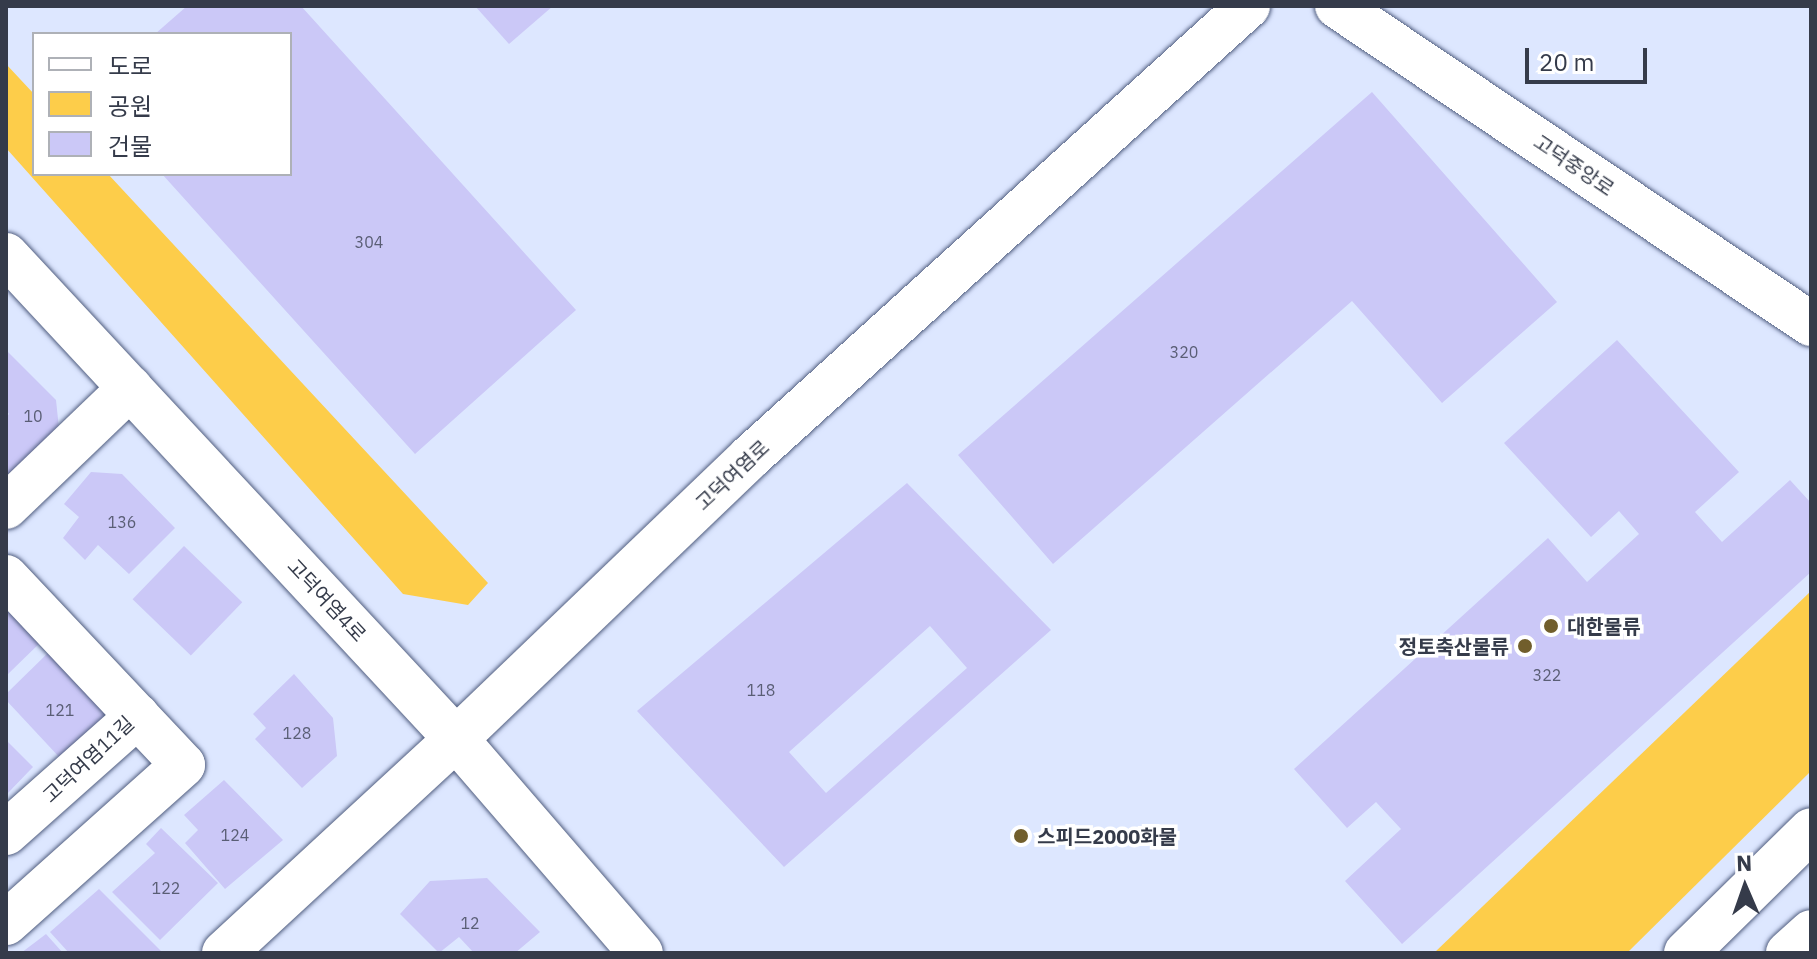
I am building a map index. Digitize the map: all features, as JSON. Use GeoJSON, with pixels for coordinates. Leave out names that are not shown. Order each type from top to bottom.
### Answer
{"type":"FeatureCollection","features":[{"type":"Feature","properties":{"kind":"street","name":"고덕여염로"},"geometry":{"type":"LineString","coordinates":[[224,953],[456,739],[750,457],[1248,6]]}},
{"type":"Feature","properties":{"kind":"street","name":"고덕중앙로"},"geometry":{"type":"LineString","coordinates":[[1337,6],[1811,324]]}},
{"type":"Feature","properties":{"kind":"street","name":"고덕여염4로"},"geometry":{"type":"LineString","coordinates":[[6,255],[456,739],[641,953]]}},
{"type":"Feature","properties":{"kind":"street"},"geometry":{"type":"LineString","coordinates":[[6,507],[130,388]]}},
{"type":"Feature","properties":{"kind":"street","name":"고덕여염11길"},"geometry":{"type":"LineString","coordinates":[[6,577],[138,716],[6,833]]}},
{"type":"Feature","properties":{"kind":"street"},"geometry":{"type":"LineString","coordinates":[[6,923],[183,765],[138,716]]}},
{"type":"Feature","properties":{"kind":"street"},"geometry":{"type":"LineString","coordinates":[[1686,953],[1811,830]]}},
{"type":"Feature","properties":{"kind":"street"},"geometry":{"type":"LineString","coordinates":[[1788,953],[1811,932]]}},
{"type":"Feature","properties":{"kind":"green space"},"geometry":{"type":"Polygon","coordinates":[[[6,64],[32,92],[32,176],[110,176],[488,583],[468,605],[403,594],[6,148],[6,64]]]}},
{"type":"Feature","properties":{"kind":"green space"},"geometry":{"type":"Polygon","coordinates":[[[1811,591],[1811,771],[1627,953],[1434,953],[1811,591]]]}},
{"type":"Feature","properties":{"kind":"building"},"geometry":{"type":"Polygon","coordinates":[[[187,6],[301,6],[576,310],[415,454],[164,176],[292,176],[292,32],[157,32],[187,6]]]}},
{"type":"Feature","properties":{"kind":"building"},"geometry":{"type":"Polygon","coordinates":[[[475,6],[553,6],[509,44],[475,6]]]}},
{"type":"Feature","properties":{"kind":"building"},"geometry":{"type":"Polygon","coordinates":[[[1372,92],[1557,302],[1442,403],[1352,301],[1053,564],[958,455],[1372,92]]]}},
{"type":"Feature","properties":{"kind":"building"},"geometry":{"type":"Polygon","coordinates":[[[1617,340],[1739,472],[1695,512],[1722,542],[1790,480],[1811,503],[1811,572],[1402,944],[1345,881],[1401,829],[1376,802],[1347,828],[1294,769],[1548,538],[1587,582],[1639,534],[1619,511],[1591,537],[1504,443],[1617,340]]]}},
{"type":"Feature","properties":{"kind":"building"},"geometry":{"type":"Polygon","coordinates":[[[6,350],[56,400],[60,438],[6,480],[6,417],[9,414],[6,410],[6,350]]]}},
{"type":"Feature","properties":{"kind":"building"},"geometry":{"type":"Polygon","coordinates":[[[91,472],[122,474],[175,528],[129,574],[98,545],[85,560],[63,538],[79,517],[64,504],[91,472]]]}},
{"type":"Feature","properties":{"kind":"building"},"geometry":{"type":"Polygon","coordinates":[[[907,483],[1051,630],[784,867],[637,711],[907,483]],[[930,626],[789,752],[826,793],[967,668],[930,626]]]}},
{"type":"Feature","properties":{"kind":"building"},"geometry":{"type":"Polygon","coordinates":[[[184,546],[242,602],[191,655],[133,599],[184,546]]]}},
{"type":"Feature","properties":{"kind":"building"},"geometry":{"type":"Polygon","coordinates":[[[6,596],[46,637],[6,676],[6,596]]]}},
{"type":"Feature","properties":{"kind":"building"},"geometry":{"type":"Polygon","coordinates":[[[54,647],[105,699],[104,720],[60,758],[6,700],[6,694],[54,647]]]}},
{"type":"Feature","properties":{"kind":"building"},"geometry":{"type":"Polygon","coordinates":[[[294,674],[333,718],[337,756],[302,788],[255,739],[266,728],[253,714],[294,674]]]}},
{"type":"Feature","properties":{"kind":"building"},"geometry":{"type":"Polygon","coordinates":[[[6,740],[33,767],[6,795],[6,740]]]}},
{"type":"Feature","properties":{"kind":"building"},"geometry":{"type":"Polygon","coordinates":[[[224,780],[283,840],[225,889],[185,843],[198,830],[184,815],[224,780]]]}},
{"type":"Feature","properties":{"kind":"building"},"geometry":{"type":"Polygon","coordinates":[[[161,828],[218,883],[160,940],[112,892],[155,853],[146,844],[161,828]]]}},
{"type":"Feature","properties":{"kind":"building"},"geometry":{"type":"Polygon","coordinates":[[[487,878],[540,932],[515,953],[474,953],[459,937],[439,953],[400,914],[430,881],[487,878]]]}},
{"type":"Feature","properties":{"kind":"building"},"geometry":{"type":"Polygon","coordinates":[[[99,889],[161,951],[69,953],[50,932],[99,889]]]}},
{"type":"Feature","properties":{"kind":"building"},"geometry":{"type":"Polygon","coordinates":[[[46,934],[63,953],[21,953],[46,934]]]}},
{"type":"Feature","properties":{"kind":"place","name":"대한물류"},"geometry":{"type":"Point","coordinates":[1551,626]}},
{"type":"Feature","properties":{"kind":"place","name":"정토축산물류"},"geometry":{"type":"Point","coordinates":[1525,646]}},
{"type":"Feature","properties":{"kind":"place","name":"스피드2000화물"},"geometry":{"type":"Point","coordinates":[1021,836]}}]}
